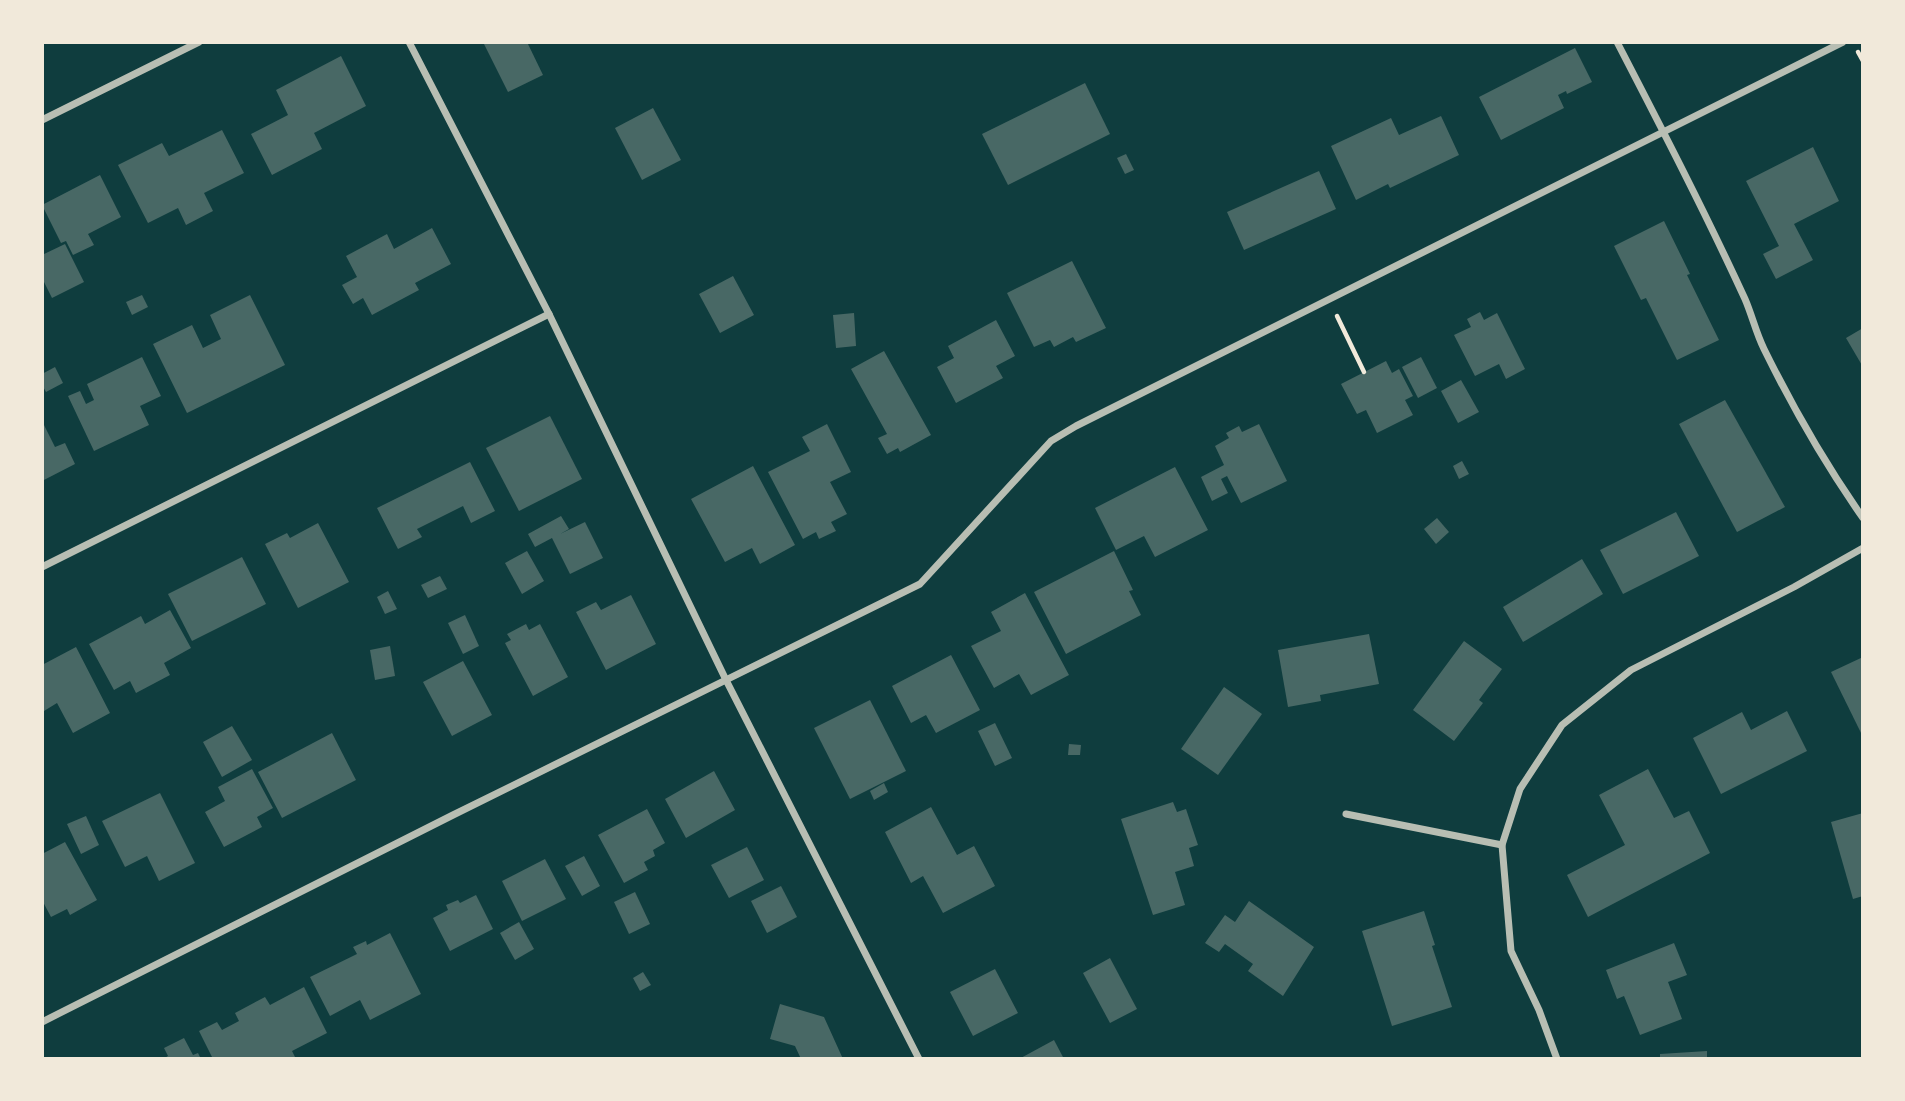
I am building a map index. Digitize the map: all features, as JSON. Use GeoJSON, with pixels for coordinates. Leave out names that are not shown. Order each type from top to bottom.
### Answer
{"type":"FeatureCollection","features":[{"type":"Feature","properties":{"kind":"street"},"geometry":{"type":"LineString","coordinates":[[42,120],[199,42]]}},
{"type":"Feature","properties":{"kind":"street"},"geometry":{"type":"LineString","coordinates":[[410,42],[549,314],[726,680],[919,1059]]}},
{"type":"Feature","properties":{"kind":"street"},"geometry":{"type":"LineString","coordinates":[[1617,42],[1746,302],[1763,346],[1801,423],[1831,474],[1863,518]]}},
{"type":"Feature","properties":{"kind":"street"},"geometry":{"type":"LineString","coordinates":[[42,1022],[920,584],[1051,441],[1080,423],[1843,42]]}},
{"type":"Feature","properties":{"kind":"street"},"geometry":{"type":"LineString","coordinates":[[42,567],[549,314]]}},
{"type":"Feature","properties":{"kind":"street"},"geometry":{"type":"LineString","coordinates":[[1557,1059],[1539,1010],[1511,951],[1502,845],[1520,789],[1562,725],[1631,670],[1794,587],[1863,548]]}},
{"type":"Feature","properties":{"kind":"street"},"geometry":{"type":"LineString","coordinates":[[1346,814],[1502,845]]}},
{"type":"Feature","properties":{"kind":"path"},"geometry":{"type":"LineString","coordinates":[[1339,321],[1364,372]]}},
{"type":"Feature","properties":{"kind":"building"},"geometry":{"type":"Polygon","coordinates":[[[483,42],[527,42],[543,75],[508,92],[483,42]]]}},
{"type":"Feature","properties":{"kind":"building"},"geometry":{"type":"Polygon","coordinates":[[[1575,48],[1592,82],[1567,94],[1566,91],[1558,95],[1564,108],[1501,140],[1479,97],[1575,48]]]}},
{"type":"Feature","properties":{"kind":"building"},"geometry":{"type":"Polygon","coordinates":[[[341,56],[366,106],[314,133],[322,149],[272,175],[251,134],[288,115],[276,90],[341,56]]]}},
{"type":"Feature","properties":{"kind":"building"},"geometry":{"type":"Polygon","coordinates":[[[1085,83],[1110,134],[1008,185],[982,134],[1085,83]]]}},
{"type":"Feature","properties":{"kind":"building"},"geometry":{"type":"Polygon","coordinates":[[[653,108],[681,160],[642,180],[615,128],[653,108]]]}},
{"type":"Feature","properties":{"kind":"building"},"geometry":{"type":"Polygon","coordinates":[[[1441,116],[1459,155],[1390,188],[1388,184],[1356,200],[1331,146],[1391,118],[1399,135],[1441,116]]]}},
{"type":"Feature","properties":{"kind":"building"},"geometry":{"type":"Polygon","coordinates":[[[222,130],[244,173],[204,193],[213,211],[186,225],[178,208],[148,223],[118,165],[162,143],[169,156],[222,130]]]}},
{"type":"Feature","properties":{"kind":"building"},"geometry":{"type":"Polygon","coordinates":[[[1813,147],[1839,201],[1794,224],[1813,260],[1776,279],[1763,254],[1779,246],[1746,181],[1813,147]]]}},
{"type":"Feature","properties":{"kind":"building"},"geometry":{"type":"Polygon","coordinates":[[[1126,154],[1134,170],[1125,174],[1117,158],[1126,154]]]}},
{"type":"Feature","properties":{"kind":"building"},"geometry":{"type":"Polygon","coordinates":[[[1319,171],[1336,209],[1244,250],[1227,212],[1319,171]]]}},
{"type":"Feature","properties":{"kind":"building"},"geometry":{"type":"Polygon","coordinates":[[[100,175],[121,217],[88,234],[94,245],[73,255],[66,241],[61,243],[42,205],[100,175]]]}},
{"type":"Feature","properties":{"kind":"building"},"geometry":{"type":"Polygon","coordinates":[[[1664,221],[1719,340],[1677,360],[1646,298],[1641,300],[1614,246],[1664,221]]]}},
{"type":"Feature","properties":{"kind":"building"},"geometry":{"type":"Polygon","coordinates":[[[432,228],[451,264],[415,283],[419,290],[372,315],[363,298],[353,304],[342,285],[357,277],[346,256],[387,234],[394,249],[432,228]]]}},
{"type":"Feature","properties":{"kind":"building"},"geometry":{"type":"Polygon","coordinates":[[[65,244],[84,282],[52,298],[42,278],[42,255],[65,244]]]}},
{"type":"Feature","properties":{"kind":"building"},"geometry":{"type":"Polygon","coordinates":[[[1072,261],[1106,328],[1076,342],[1073,337],[1054,347],[1050,340],[1034,347],[1007,293],[1072,261]]]}},
{"type":"Feature","properties":{"kind":"building"},"geometry":{"type":"Polygon","coordinates":[[[733,276],[754,315],[720,333],[699,294],[733,276]]]}},
{"type":"Feature","properties":{"kind":"building"},"geometry":{"type":"Polygon","coordinates":[[[142,295],[148,307],[132,315],[126,302],[142,295]]]}},
{"type":"Feature","properties":{"kind":"building"},"geometry":{"type":"Polygon","coordinates":[[[250,295],[285,365],[187,413],[153,344],[192,325],[203,348],[221,339],[210,315],[250,295]]]}},
{"type":"Feature","properties":{"kind":"building"},"geometry":{"type":"Polygon","coordinates":[[[1480,312],[1484,320],[1497,313],[1525,369],[1506,379],[1499,364],[1475,376],[1454,335],[1471,327],[1467,319],[1480,312]]]}},
{"type":"Feature","properties":{"kind":"building"},"geometry":{"type":"Polygon","coordinates":[[[854,313],[856,346],[836,348],[833,315],[854,313]]]}},
{"type":"Feature","properties":{"kind":"building"},"geometry":{"type":"Polygon","coordinates":[[[996,320],[1015,356],[996,366],[1003,378],[956,403],[937,367],[954,358],[948,346],[996,320]]]}},
{"type":"Feature","properties":{"kind":"building"},"geometry":{"type":"Polygon","coordinates":[[[1863,328],[1863,367],[1846,338],[1863,328]]]}},
{"type":"Feature","properties":{"kind":"building"},"geometry":{"type":"Polygon","coordinates":[[[884,351],[931,435],[900,452],[898,448],[887,454],[878,438],[887,434],[851,369],[884,351]]]}},
{"type":"Feature","properties":{"kind":"building"},"geometry":{"type":"Polygon","coordinates":[[[142,357],[161,396],[140,406],[149,425],[94,451],[68,396],[80,391],[86,404],[94,400],[87,384],[142,357]]]}},
{"type":"Feature","properties":{"kind":"building"},"geometry":{"type":"Polygon","coordinates":[[[1421,357],[1437,388],[1418,398],[1402,367],[1421,357]]]}},
{"type":"Feature","properties":{"kind":"building"},"geometry":{"type":"Polygon","coordinates":[[[1386,361],[1392,373],[1399,369],[1413,396],[1405,400],[1413,415],[1377,433],[1366,410],[1357,414],[1341,384],[1386,361]]]}},
{"type":"Feature","properties":{"kind":"building"},"geometry":{"type":"Polygon","coordinates":[[[55,367],[63,383],[46,392],[42,385],[42,374],[55,367]]]}},
{"type":"Feature","properties":{"kind":"building"},"geometry":{"type":"Polygon","coordinates":[[[1461,380],[1479,412],[1458,423],[1441,391],[1461,380]]]}},
{"type":"Feature","properties":{"kind":"building"},"geometry":{"type":"Polygon","coordinates":[[[1725,400],[1785,507],[1737,532],[1679,424],[1725,400]]]}},
{"type":"Feature","properties":{"kind":"building"},"geometry":{"type":"Polygon","coordinates":[[[550,416],[582,479],[519,511],[486,448],[550,416]]]}},
{"type":"Feature","properties":{"kind":"building"},"geometry":{"type":"Polygon","coordinates":[[[827,424],[851,472],[830,482],[847,514],[831,522],[836,531],[819,539],[816,532],[803,539],[768,472],[810,451],[802,437],[827,424]]]}},
{"type":"Feature","properties":{"kind":"building"},"geometry":{"type":"Polygon","coordinates":[[[1259,424],[1287,481],[1241,503],[1227,476],[1221,479],[1228,493],[1212,501],[1201,477],[1224,465],[1215,446],[1229,438],[1226,433],[1239,426],[1242,432],[1259,424]]]}},
{"type":"Feature","properties":{"kind":"building"},"geometry":{"type":"Polygon","coordinates":[[[44,425],[55,447],[65,443],[75,464],[42,481],[42,426],[44,425]]]}},
{"type":"Feature","properties":{"kind":"building"},"geometry":{"type":"Polygon","coordinates":[[[1462,461],[1469,474],[1459,479],[1453,466],[1462,461]]]}},
{"type":"Feature","properties":{"kind":"building"},"geometry":{"type":"Polygon","coordinates":[[[470,462],[495,511],[471,523],[463,506],[417,529],[422,537],[398,549],[377,508],[470,462]]]}},
{"type":"Feature","properties":{"kind":"building"},"geometry":{"type":"Polygon","coordinates":[[[753,466],[795,545],[760,564],[752,548],[725,562],[691,499],[753,466]]]}},
{"type":"Feature","properties":{"kind":"building"},"geometry":{"type":"Polygon","coordinates":[[[1175,467],[1208,530],[1155,557],[1144,536],[1116,550],[1095,508],[1175,467]]]}},
{"type":"Feature","properties":{"kind":"building"},"geometry":{"type":"Polygon","coordinates":[[[1676,512],[1699,556],[1623,594],[1600,550],[1676,512]]]}},
{"type":"Feature","properties":{"kind":"building"},"geometry":{"type":"Polygon","coordinates":[[[561,516],[569,529],[560,534],[585,522],[603,558],[570,574],[552,538],[535,547],[528,534],[561,516]]]}},
{"type":"Feature","properties":{"kind":"building"},"geometry":{"type":"Polygon","coordinates":[[[1437,518],[1449,532],[1436,544],[1424,529],[1437,518]]]}},
{"type":"Feature","properties":{"kind":"building"},"geometry":{"type":"Polygon","coordinates":[[[318,523],[349,582],[298,608],[265,544],[287,533],[290,538],[318,523]]]}},
{"type":"Feature","properties":{"kind":"building"},"geometry":{"type":"Polygon","coordinates":[[[527,551],[544,581],[522,594],[505,563],[527,551]]]}},
{"type":"Feature","properties":{"kind":"building"},"geometry":{"type":"Polygon","coordinates":[[[1114,551],[1133,590],[1129,591],[1141,615],[1066,654],[1034,592],[1114,551]]]}},
{"type":"Feature","properties":{"kind":"building"},"geometry":{"type":"Polygon","coordinates":[[[242,557],[266,604],[192,641],[168,594],[242,557]]]}},
{"type":"Feature","properties":{"kind":"building"},"geometry":{"type":"Polygon","coordinates":[[[1582,559],[1603,594],[1523,642],[1503,607],[1582,559]]]}},
{"type":"Feature","properties":{"kind":"building"},"geometry":{"type":"Polygon","coordinates":[[[440,576],[447,589],[428,598],[421,585],[440,576]]]}},
{"type":"Feature","properties":{"kind":"building"},"geometry":{"type":"Polygon","coordinates":[[[388,591],[397,609],[385,614],[377,597],[388,591]]]}},
{"type":"Feature","properties":{"kind":"building"},"geometry":{"type":"Polygon","coordinates":[[[1025,593],[1069,675],[1031,695],[1019,674],[994,688],[971,646],[1001,631],[991,612],[1025,593]]]}},
{"type":"Feature","properties":{"kind":"building"},"geometry":{"type":"Polygon","coordinates":[[[631,595],[656,644],[606,670],[576,612],[596,602],[601,610],[631,595]]]}},
{"type":"Feature","properties":{"kind":"building"},"geometry":{"type":"Polygon","coordinates":[[[170,610],[191,648],[164,663],[170,675],[136,693],[130,681],[114,690],[89,644],[141,616],[145,624],[170,610]]]}},
{"type":"Feature","properties":{"kind":"building"},"geometry":{"type":"Polygon","coordinates":[[[465,615],[479,646],[463,654],[448,623],[465,615]]]}},
{"type":"Feature","properties":{"kind":"building"},"geometry":{"type":"Polygon","coordinates":[[[526,624],[529,630],[540,624],[568,677],[533,696],[505,643],[511,640],[507,634],[526,624]]]}},
{"type":"Feature","properties":{"kind":"building"},"geometry":{"type":"Polygon","coordinates":[[[1369,634],[1379,684],[1320,695],[1321,701],[1288,707],[1278,650],[1369,634]]]}},
{"type":"Feature","properties":{"kind":"building"},"geometry":{"type":"Polygon","coordinates":[[[1464,641],[1502,669],[1479,700],[1483,703],[1454,741],[1413,710],[1464,641]]]}},
{"type":"Feature","properties":{"kind":"building"},"geometry":{"type":"Polygon","coordinates":[[[390,646],[395,676],[375,680],[370,650],[390,646]]]}},
{"type":"Feature","properties":{"kind":"building"},"geometry":{"type":"Polygon","coordinates":[[[76,647],[110,713],[73,733],[57,703],[44,711],[42,707],[42,665],[76,647]]]}},
{"type":"Feature","properties":{"kind":"building"},"geometry":{"type":"Polygon","coordinates":[[[951,655],[980,710],[936,733],[926,715],[911,723],[892,686],[951,655]]]}},
{"type":"Feature","properties":{"kind":"building"},"geometry":{"type":"Polygon","coordinates":[[[1863,657],[1863,737],[1831,672],[1863,657]]]}},
{"type":"Feature","properties":{"kind":"building"},"geometry":{"type":"Polygon","coordinates":[[[463,661],[492,715],[452,736],[423,682],[463,661]]]}},
{"type":"Feature","properties":{"kind":"building"},"geometry":{"type":"Polygon","coordinates":[[[1224,687],[1262,714],[1218,775],[1181,749],[1224,687]]]}},
{"type":"Feature","properties":{"kind":"building"},"geometry":{"type":"Polygon","coordinates":[[[870,700],[906,771],[850,799],[814,728],[870,700]]]}},
{"type":"Feature","properties":{"kind":"building"},"geometry":{"type":"Polygon","coordinates":[[[1787,711],[1807,751],[1721,794],[1693,738],[1742,712],[1751,730],[1787,711]]]}},
{"type":"Feature","properties":{"kind":"building"},"geometry":{"type":"Polygon","coordinates":[[[995,723],[1012,758],[995,766],[978,731],[995,723]]]}},
{"type":"Feature","properties":{"kind":"building"},"geometry":{"type":"Polygon","coordinates":[[[232,726],[252,760],[222,777],[203,742],[232,726]]]}},
{"type":"Feature","properties":{"kind":"building"},"geometry":{"type":"Polygon","coordinates":[[[332,733],[356,780],[282,818],[258,772],[332,733]]]}},
{"type":"Feature","properties":{"kind":"building"},"geometry":{"type":"Polygon","coordinates":[[[1069,744],[1081,745],[1080,755],[1068,755],[1069,744]]]}},
{"type":"Feature","properties":{"kind":"building"},"geometry":{"type":"Polygon","coordinates":[[[252,769],[273,808],[257,817],[262,827],[224,847],[205,812],[225,801],[218,787],[252,769]]]}},
{"type":"Feature","properties":{"kind":"building"},"geometry":{"type":"Polygon","coordinates":[[[1648,769],[1674,818],[1689,811],[1710,853],[1588,917],[1567,875],[1625,845],[1599,795],[1648,769]]]}},
{"type":"Feature","properties":{"kind":"building"},"geometry":{"type":"Polygon","coordinates":[[[714,771],[735,810],[686,838],[665,799],[714,771]]]}},
{"type":"Feature","properties":{"kind":"building"},"geometry":{"type":"Polygon","coordinates":[[[884,783],[888,792],[874,800],[870,791],[884,783]]]}},
{"type":"Feature","properties":{"kind":"building"},"geometry":{"type":"Polygon","coordinates":[[[160,793],[195,863],[159,881],[147,856],[125,867],[102,821],[160,793]]]}},
{"type":"Feature","properties":{"kind":"building"},"geometry":{"type":"Polygon","coordinates":[[[1173,802],[1177,812],[1186,809],[1198,845],[1189,848],[1194,866],[1175,872],[1185,905],[1153,915],[1121,819],[1173,802]]]}},
{"type":"Feature","properties":{"kind":"building"},"geometry":{"type":"Polygon","coordinates":[[[931,807],[957,855],[974,846],[995,886],[943,913],[923,876],[911,883],[885,832],[931,807]]]}},
{"type":"Feature","properties":{"kind":"building"},"geometry":{"type":"Polygon","coordinates":[[[647,809],[665,843],[653,850],[655,856],[644,862],[648,870],[624,883],[598,835],[647,809]]]}},
{"type":"Feature","properties":{"kind":"building"},"geometry":{"type":"Polygon","coordinates":[[[1863,813],[1863,896],[1853,899],[1831,822],[1863,813]]]}},
{"type":"Feature","properties":{"kind":"building"},"geometry":{"type":"Polygon","coordinates":[[[86,816],[99,845],[81,854],[67,824],[86,816]]]}},
{"type":"Feature","properties":{"kind":"building"},"geometry":{"type":"Polygon","coordinates":[[[65,842],[97,900],[70,915],[67,909],[51,917],[42,900],[42,854],[65,842]]]}},
{"type":"Feature","properties":{"kind":"building"},"geometry":{"type":"Polygon","coordinates":[[[747,847],[764,880],[729,898],[711,865],[747,847]]]}},
{"type":"Feature","properties":{"kind":"building"},"geometry":{"type":"Polygon","coordinates":[[[584,856],[600,886],[582,896],[565,866],[584,856]]]}},
{"type":"Feature","properties":{"kind":"building"},"geometry":{"type":"Polygon","coordinates":[[[545,859],[566,899],[522,921],[502,881],[545,859]]]}},
{"type":"Feature","properties":{"kind":"building"},"geometry":{"type":"Polygon","coordinates":[[[781,886],[797,917],[767,933],[751,901],[781,886]]]}},
{"type":"Feature","properties":{"kind":"building"},"geometry":{"type":"Polygon","coordinates":[[[635,892],[650,924],[629,934],[614,902],[635,892]]]}},
{"type":"Feature","properties":{"kind":"building"},"geometry":{"type":"Polygon","coordinates":[[[476,895],[493,929],[450,951],[433,918],[448,910],[446,905],[458,900],[460,903],[476,895]]]}},
{"type":"Feature","properties":{"kind":"building"},"geometry":{"type":"Polygon","coordinates":[[[1249,901],[1314,947],[1283,996],[1248,971],[1253,964],[1225,944],[1219,952],[1205,943],[1225,915],[1235,922],[1249,901]]]}},
{"type":"Feature","properties":{"kind":"building"},"geometry":{"type":"Polygon","coordinates":[[[1424,911],[1435,945],[1432,946],[1452,1007],[1392,1026],[1362,931],[1424,911]]]}},
{"type":"Feature","properties":{"kind":"building"},"geometry":{"type":"Polygon","coordinates":[[[519,922],[534,949],[515,960],[500,933],[519,922]]]}},
{"type":"Feature","properties":{"kind":"building"},"geometry":{"type":"Polygon","coordinates":[[[390,933],[421,994],[370,1020],[360,1000],[330,1016],[310,977],[357,954],[353,947],[366,941],[367,945],[390,933]]]}},
{"type":"Feature","properties":{"kind":"building"},"geometry":{"type":"Polygon","coordinates":[[[1674,943],[1687,975],[1668,982],[1682,1019],[1640,1035],[1624,996],[1617,999],[1606,970],[1674,943]]]}},
{"type":"Feature","properties":{"kind":"building"},"geometry":{"type":"Polygon","coordinates":[[[1110,958],[1137,1009],[1110,1023],[1083,973],[1110,958]]]}},
{"type":"Feature","properties":{"kind":"building"},"geometry":{"type":"Polygon","coordinates":[[[995,969],[1018,1013],[973,1036],[950,992],[995,969]]]}},
{"type":"Feature","properties":{"kind":"building"},"geometry":{"type":"Polygon","coordinates":[[[643,972],[651,985],[640,991],[633,978],[643,972]]]}},
{"type":"Feature","properties":{"kind":"building"},"geometry":{"type":"Polygon","coordinates":[[[304,987],[327,1033],[292,1051],[296,1059],[213,1059],[199,1031],[217,1022],[222,1030],[239,1021],[235,1013],[265,997],[270,1005],[304,987]]]}},
{"type":"Feature","properties":{"kind":"building"},"geometry":{"type":"Polygon","coordinates":[[[780,1004],[824,1017],[843,1059],[801,1059],[795,1046],[770,1039],[780,1004]]]}},
{"type":"Feature","properties":{"kind":"building"},"geometry":{"type":"Polygon","coordinates":[[[184,1038],[193,1055],[198,1053],[201,1059],[163,1059],[168,1056],[164,1048],[184,1038]]]}},
{"type":"Feature","properties":{"kind":"building"},"geometry":{"type":"Polygon","coordinates":[[[1054,1040],[1064,1059],[1019,1059],[1054,1040]]]}},
{"type":"Feature","properties":{"kind":"building"},"geometry":{"type":"Polygon","coordinates":[[[1707,1051],[1707,1059],[1660,1059],[1660,1054],[1707,1051]]]}}]}
